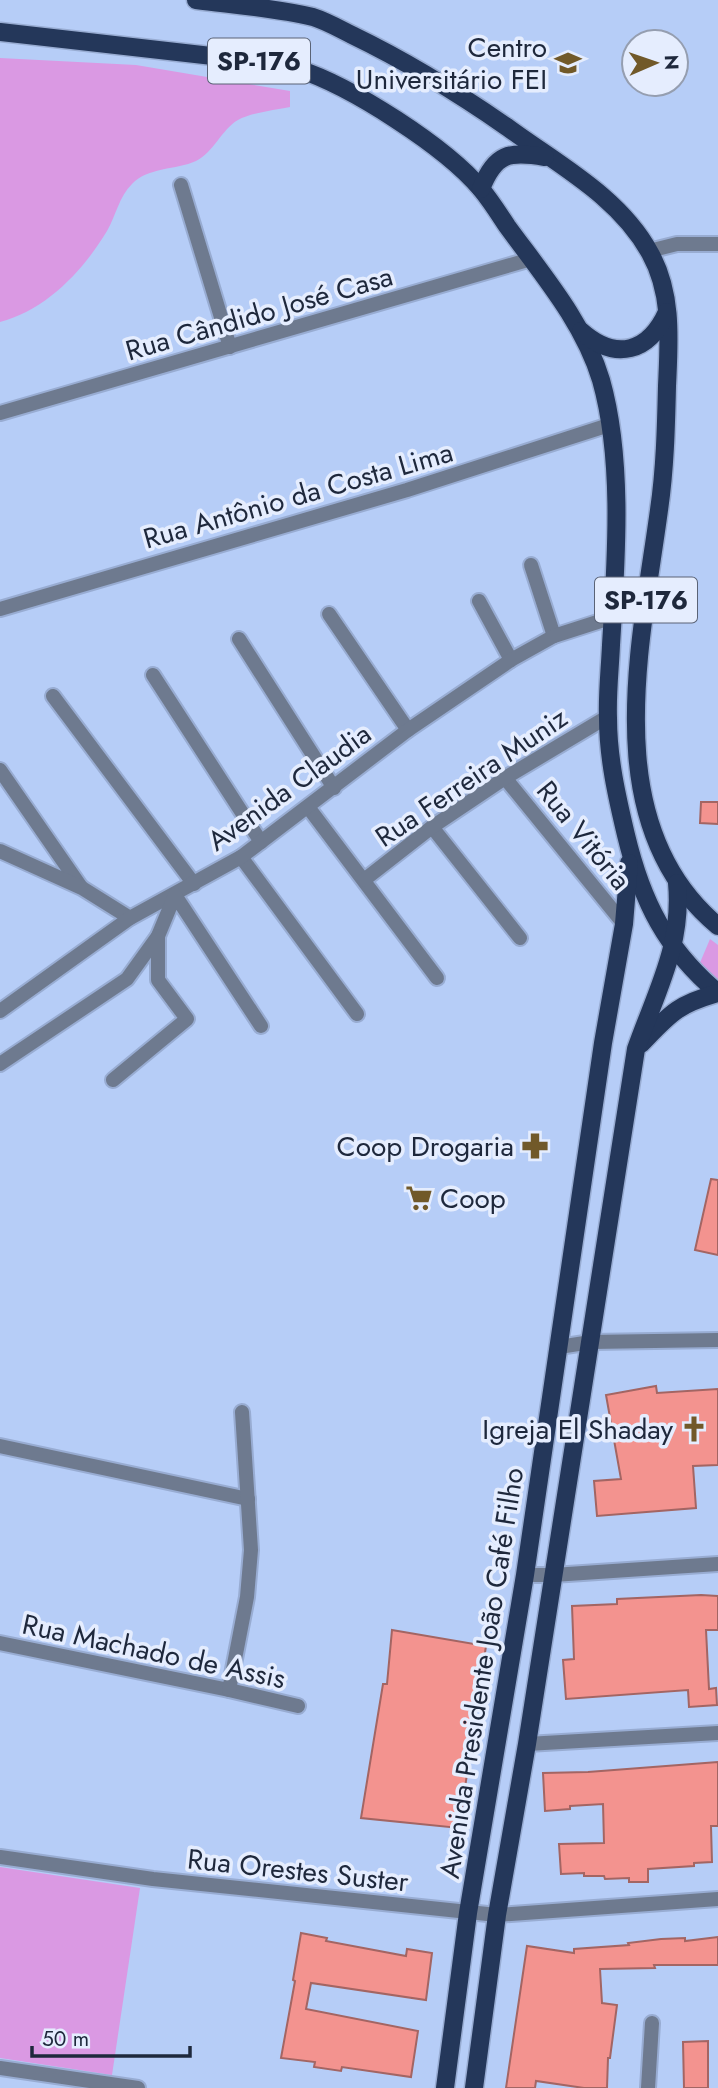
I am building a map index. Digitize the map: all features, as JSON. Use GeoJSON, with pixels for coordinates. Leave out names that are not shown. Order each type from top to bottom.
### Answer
{"type":"FeatureCollection","features":[{"type":"Feature","properties":{"kind":"main road","name":"SP-176"},"geometry":{"type":"LineString","coordinates":[[196,0],[316,18],[365,41],[496,120],[592,187],[635,230],[649,251],[661,277],[668,311],[664,468],[637,666],[636,747],[645,800],[659,845],[677,883],[718,926]]}},
{"type":"Feature","properties":{"kind":"main road","name":"SP-176"},"geometry":{"type":"LineString","coordinates":[[0,32],[265,62],[299,70],[335,86],[405,126],[458,166],[481,189],[581,331],[601,380],[609,425],[616,528],[607,717],[615,790],[630,852],[653,916],[691,970],[718,993]]}},
{"type":"Feature","properties":{"kind":"main road"},"geometry":{"type":"LineString","coordinates":[[481,189],[487,173],[500,159],[522,153],[548,158]]}},
{"type":"Feature","properties":{"kind":"main road"},"geometry":{"type":"LineString","coordinates":[[581,331],[600,345],[619,349],[633,348],[650,339],[668,311]]}},
{"type":"Feature","properties":{"kind":"main road","name":"Avenida Presidente João Café Filho"},"geometry":{"type":"LineString","coordinates":[[445,2088],[468,1913],[526,1575],[603,1043],[624,924],[630,852]]}},
{"type":"Feature","properties":{"kind":"main road","name":"Avenida Presidente João Café Filho"},"geometry":{"type":"LineString","coordinates":[[474,2088],[497,1915],[527,1744],[636,1049],[674,947],[679,917],[677,883]]}},
{"type":"Feature","properties":{"kind":"main road"},"geometry":{"type":"LineString","coordinates":[[636,1049],[674,1010],[694,1000],[718,993]]}},
{"type":"Feature","properties":{"kind":"street"},"geometry":{"type":"LineString","coordinates":[[181,185],[230,347]]}},
{"type":"Feature","properties":{"kind":"street"},"geometry":{"type":"LineString","coordinates":[[649,251],[677,243],[718,244]]}},
{"type":"Feature","properties":{"kind":"street","name":"Rua Cândido José Casa"},"geometry":{"type":"LineString","coordinates":[[0,414],[531,259]]}},
{"type":"Feature","properties":{"kind":"street","name":"Rua Antônio da Costa Lima"},"geometry":{"type":"LineString","coordinates":[[0,608],[407,490],[609,425]]}},
{"type":"Feature","properties":{"kind":"street"},"geometry":{"type":"LineString","coordinates":[[531,565],[554,636]]}},
{"type":"Feature","properties":{"kind":"street"},"geometry":{"type":"LineString","coordinates":[[479,601],[511,660]]}},
{"type":"Feature","properties":{"kind":"street"},"geometry":{"type":"LineString","coordinates":[[330,614],[408,730]]}},
{"type":"Feature","properties":{"kind":"street","name":"Avenida Claudia"},"geometry":{"type":"LineString","coordinates":[[0,1011],[130,918],[241,857],[408,730],[511,660],[554,636],[613,617]]}},
{"type":"Feature","properties":{"kind":"street"},"geometry":{"type":"LineString","coordinates":[[239,639],[334,788]]}},
{"type":"Feature","properties":{"kind":"street"},"geometry":{"type":"LineString","coordinates":[[153,675],[261,842]]}},
{"type":"Feature","properties":{"kind":"street"},"geometry":{"type":"LineString","coordinates":[[53,696],[194,884]]}},
{"type":"Feature","properties":{"kind":"street","name":"Rua Ferreira Muniz"},"geometry":{"type":"LineString","coordinates":[[364,880],[432,827],[505,778],[607,717]]}},
{"type":"Feature","properties":{"kind":"street"},"geometry":{"type":"LineString","coordinates":[[0,770],[82,888]]}},
{"type":"Feature","properties":{"kind":"street","name":"Rua Vitória"},"geometry":{"type":"LineString","coordinates":[[505,778],[624,924]]}},
{"type":"Feature","properties":{"kind":"street"},"geometry":{"type":"LineString","coordinates":[[309,807],[437,978]]}},
{"type":"Feature","properties":{"kind":"street"},"geometry":{"type":"LineString","coordinates":[[432,827],[520,938]]}},
{"type":"Feature","properties":{"kind":"street"},"geometry":{"type":"LineString","coordinates":[[0,851],[82,888],[130,918]]}},
{"type":"Feature","properties":{"kind":"street"},"geometry":{"type":"LineString","coordinates":[[241,857],[357,1014]]}},
{"type":"Feature","properties":{"kind":"street"},"geometry":{"type":"LineString","coordinates":[[0,1064],[127,979],[158,936],[175,895]]}},
{"type":"Feature","properties":{"kind":"street"},"geometry":{"type":"LineString","coordinates":[[175,895],[261,1026]]}},
{"type":"Feature","properties":{"kind":"street"},"geometry":{"type":"LineString","coordinates":[[113,1080],[187,1019],[158,980],[158,936]]}},
{"type":"Feature","properties":{"kind":"street"},"geometry":{"type":"LineString","coordinates":[[559,1347],[591,1342],[718,1340]]}},
{"type":"Feature","properties":{"kind":"street"},"geometry":{"type":"LineString","coordinates":[[229,1690],[247,1597],[251,1550],[242,1412]]}},
{"type":"Feature","properties":{"kind":"street"},"geometry":{"type":"LineString","coordinates":[[0,1446],[248,1499]]}},
{"type":"Feature","properties":{"kind":"street"},"geometry":{"type":"LineString","coordinates":[[526,1575],[718,1564]]}},
{"type":"Feature","properties":{"kind":"street","name":"Rua Machado de Assis"},"geometry":{"type":"LineString","coordinates":[[0,1643],[299,1706]]}},
{"type":"Feature","properties":{"kind":"street"},"geometry":{"type":"LineString","coordinates":[[527,1744],[718,1733]]}},
{"type":"Feature","properties":{"kind":"street","name":"Rua Orestes Suster"},"geometry":{"type":"LineString","coordinates":[[0,1857],[153,1879],[497,1915],[718,1899]]}},
{"type":"Feature","properties":{"kind":"street"},"geometry":{"type":"LineString","coordinates":[[648,2088],[652,2023]]}},
{"type":"Feature","properties":{"kind":"street"},"geometry":{"type":"LineString","coordinates":[[0,2068],[138,2088]]}},
{"type":"Feature","properties":{"kind":"shaded area"},"geometry":{"type":"Polygon","coordinates":[[[0,58],[136,65],[290,91],[290,107],[243,118],[232,124],[196,161],[139,178],[124,195],[107,231],[75,274],[33,308],[0,322],[0,58]]]}},
{"type":"Feature","properties":{"kind":"shaded area"},"geometry":{"type":"Polygon","coordinates":[[[710,939],[718,945],[718,981],[699,965],[710,939]]]}},
{"type":"Feature","properties":{"kind":"shaded area"},"geometry":{"type":"Polygon","coordinates":[[[0,1867],[140,1888],[112,2075],[0,2058],[0,1867]]]}},
{"type":"Feature","properties":{"kind":"building"},"geometry":{"type":"Polygon","coordinates":[[[701,802],[718,802],[718,824],[700,823],[701,802]]]}},
{"type":"Feature","properties":{"kind":"building"},"geometry":{"type":"Polygon","coordinates":[[[711,1179],[718,1180],[718,1255],[695,1250],[711,1179]]]}},
{"type":"Feature","properties":{"kind":"building"},"geometry":{"type":"Polygon","coordinates":[[[656,1386],[657,1393],[718,1389],[718,1465],[693,1466],[696,1508],[597,1516],[594,1481],[621,1479],[606,1395],[656,1386]]]}},
{"type":"Feature","properties":{"kind":"building"},"geometry":{"type":"Polygon","coordinates":[[[718,1596],[718,1630],[706,1630],[709,1689],[716,1688],[717,1705],[689,1707],[688,1690],[566,1699],[563,1660],[574,1659],[572,1606],[617,1604],[617,1599],[718,1596]]]}},
{"type":"Feature","properties":{"kind":"building"},"geometry":{"type":"Polygon","coordinates":[[[392,1630],[486,1646],[459,1828],[361,1818],[383,1684],[387,1684],[392,1630]]]}},
{"type":"Feature","properties":{"kind":"building"},"geometry":{"type":"Polygon","coordinates":[[[718,1762],[718,1826],[711,1826],[712,1862],[648,1869],[648,1882],[629,1882],[629,1878],[605,1879],[604,1876],[584,1876],[584,1873],[561,1874],[559,1844],[604,1843],[603,1804],[545,1811],[543,1773],[718,1762]]]}},
{"type":"Feature","properties":{"kind":"building"},"geometry":{"type":"Polygon","coordinates":[[[301,1933],[327,1938],[326,1941],[406,1956],[407,1949],[432,1953],[426,2000],[311,1983],[306,2009],[418,2031],[411,2077],[342,2067],[341,2071],[314,2067],[315,2062],[281,2058],[301,1933]]]}},
{"type":"Feature","properties":{"kind":"building"},"geometry":{"type":"Polygon","coordinates":[[[718,1937],[718,1965],[654,1965],[655,1968],[600,1969],[602,2003],[617,2005],[608,2058],[607,2088],[584,2088],[536,2081],[535,2088],[506,2088],[527,1946],[574,1953],[574,1949],[629,1945],[628,1943],[661,1939],[685,1938],[685,1941],[718,1937]]]}},
{"type":"Feature","properties":{"kind":"building"},"geometry":{"type":"Polygon","coordinates":[[[708,2041],[708,2088],[684,2088],[683,2042],[708,2041]]]}},
{"type":"Feature","properties":{"kind":"place","name":"Centro Universitário FEI"},"geometry":{"type":"Point","coordinates":[568,63]}},
{"type":"Feature","properties":{"kind":"place","name":"Coop Drogaria"},"geometry":{"type":"Point","coordinates":[535,1146]}},
{"type":"Feature","properties":{"kind":"place","name":"Coop"},"geometry":{"type":"Point","coordinates":[419,1198]}},
{"type":"Feature","properties":{"kind":"place","name":"Igreja El Shaday"},"geometry":{"type":"Point","coordinates":[694,1429]}}]}
